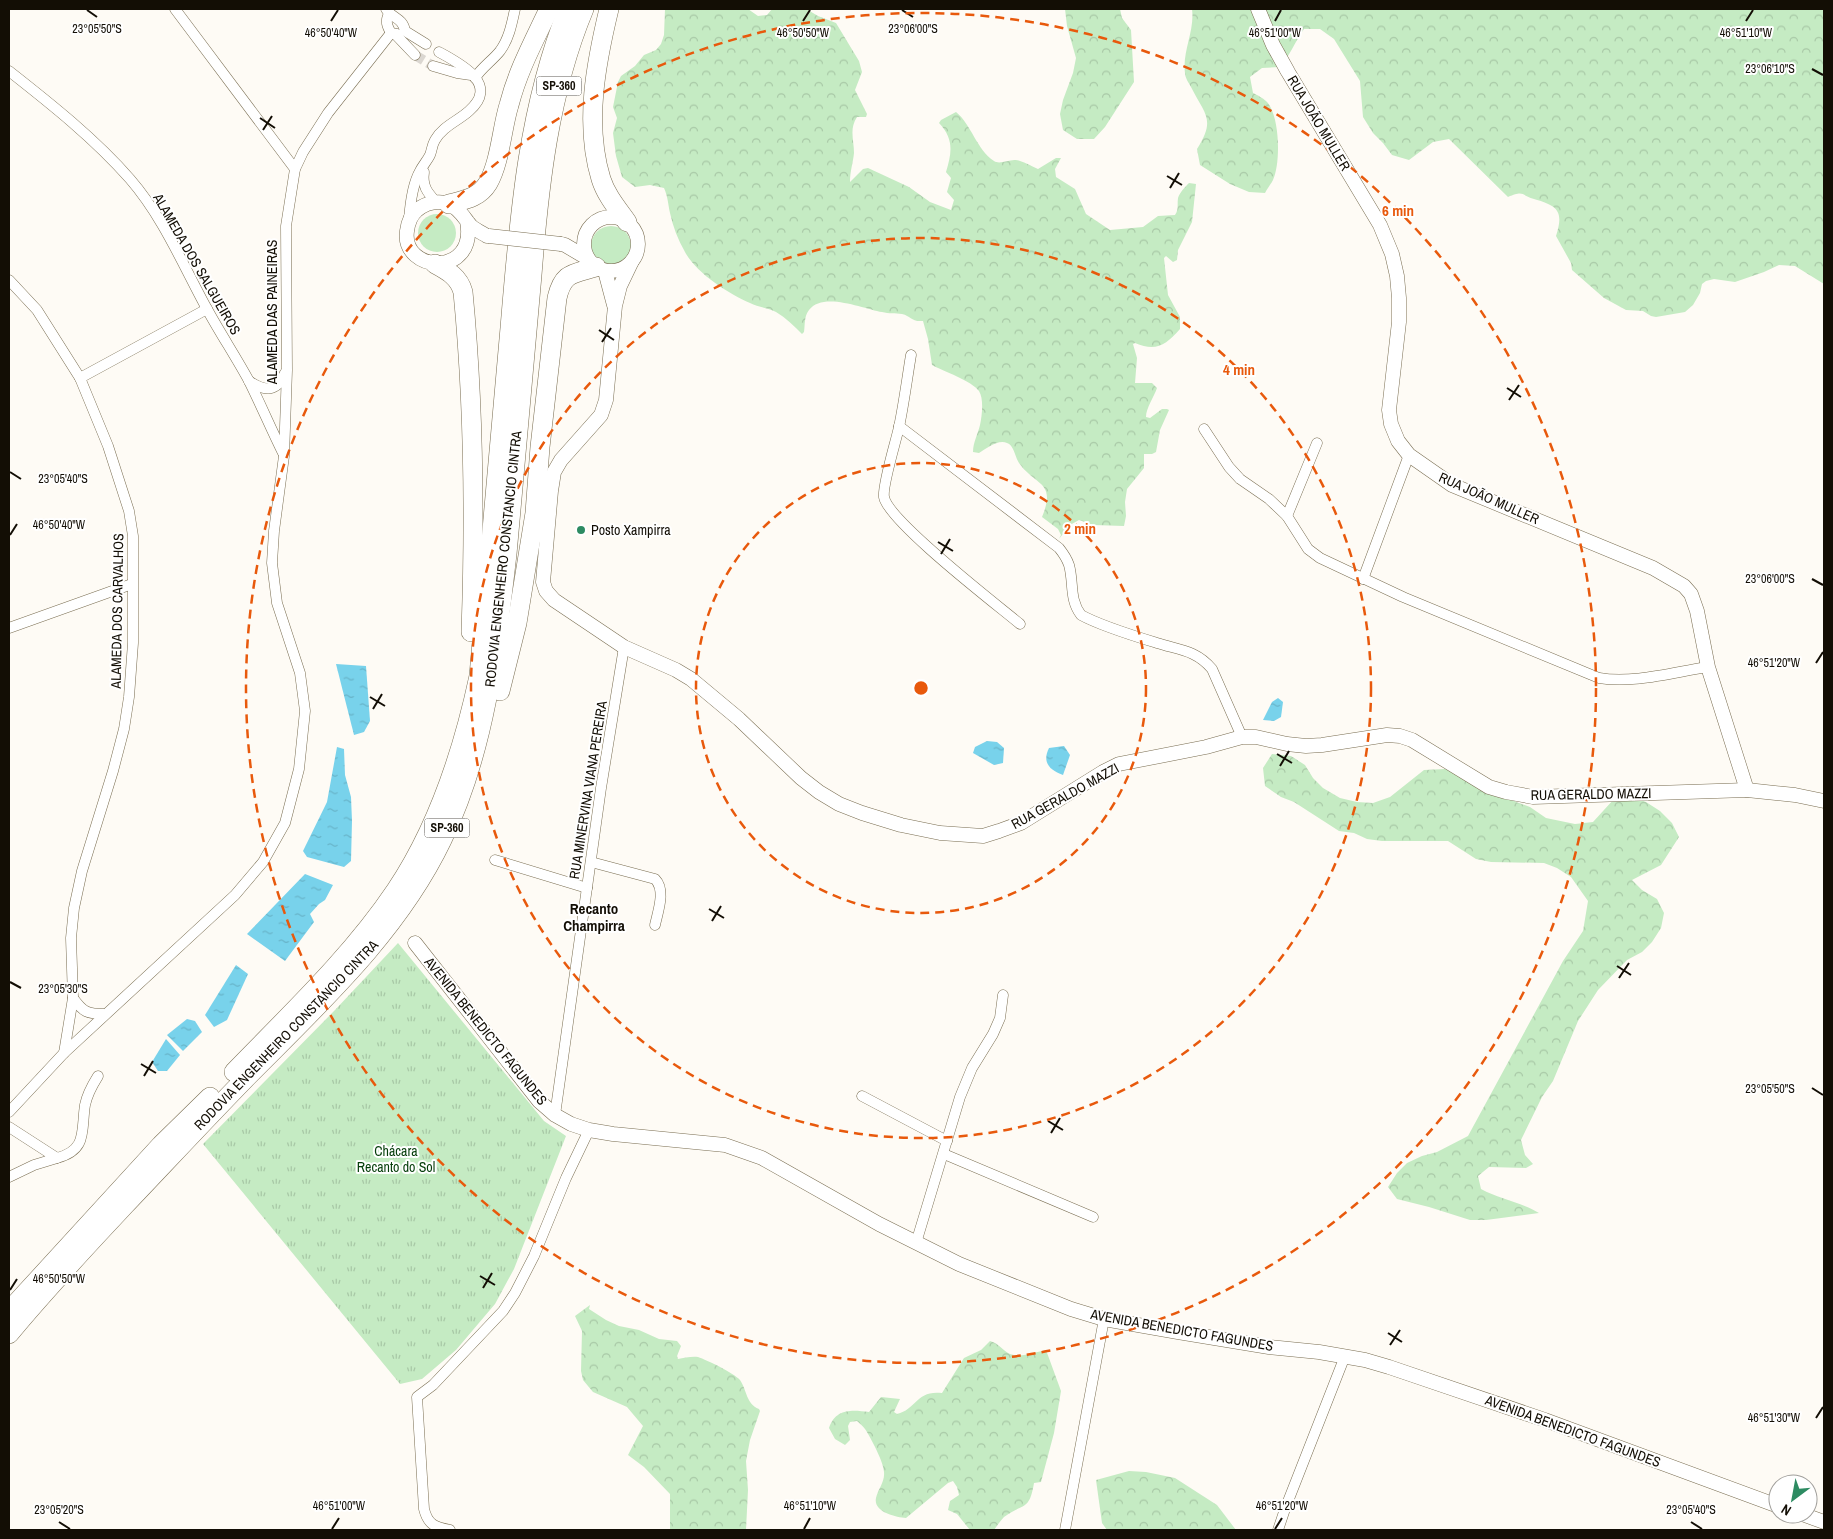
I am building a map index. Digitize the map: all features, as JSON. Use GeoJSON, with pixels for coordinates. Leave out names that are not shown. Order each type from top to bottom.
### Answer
{"type":"FeatureCollection","features":[{"type":"Feature","properties":{"kind":"highway"},"geometry":{"type":"LineString","coordinates":[[442,203],[472,198],[488,183],[498,154],[508,106],[516,80],[548,9]]}},
{"type":"Feature","properties":{"kind":"highway","name":"RODOVIA ENGENHEIRO CONSTANCIO CINTRA"},"geometry":{"type":"LineString","coordinates":[[9,1334],[44,1292],[209,1116],[350,971],[383,933],[425,872],[442,840],[462,794],[469,721],[479,676],[512,301],[524,188],[534,125],[544,84],[568,9]]}},
{"type":"Feature","properties":{"kind":"highway","name":"RODOVIA ENGENHEIRO CONSTANCIO CINTRA"},"geometry":{"type":"LineString","coordinates":[[9,1311],[162,1145],[292,1012],[348,952],[378,916],[401,882],[434,822],[465,759],[492,681],[512,506],[538,199],[555,104],[566,62],[584,9]]}},
{"type":"Feature","properties":{"kind":"highway"},"geometry":{"type":"LineString","coordinates":[[609,9],[598,58],[593,114],[594,143],[601,179],[609,196],[627,222]]}},
{"type":"Feature","properties":{"kind":"highway"},"geometry":{"type":"LineString","coordinates":[[435,264],[449,272],[461,285],[470,362],[474,489],[473,602],[471,655],[460,723],[465,759]]}},
{"type":"Feature","properties":{"kind":"highway"},"geometry":{"type":"LineString","coordinates":[[465,759],[486,737],[494,715],[522,596],[535,513],[540,447],[560,284],[566,277],[596,265]]}},
{"type":"Feature","properties":{"kind":"street"},"geometry":{"type":"LineString","coordinates":[[175,9],[295,169]]}},
{"type":"Feature","properties":{"kind":"street"},"geometry":{"type":"LineString","coordinates":[[473,76],[499,52],[511,28],[515,9]]}},
{"type":"Feature","properties":{"kind":"street","name":"RUA JOÃO MULLER"},"geometry":{"type":"LineString","coordinates":[[1258,9],[1273,45],[1380,225],[1392,254],[1400,298],[1389,410],[1391,424],[1398,440],[1409,455],[1452,485],[1653,568],[1684,586],[1691,594],[1696,610],[1708,667],[1747,790]]}},
{"type":"Feature","properties":{"kind":"street"},"geometry":{"type":"LineString","coordinates":[[397,32],[403,23],[388,11],[387,21],[415,55]]}},
{"type":"Feature","properties":{"kind":"street"},"geometry":{"type":"LineString","coordinates":[[397,32],[426,44]]}},
{"type":"Feature","properties":{"kind":"street","name":"ALAMEDA DAS PAINEIRAS"},"geometry":{"type":"LineString","coordinates":[[9,1112],[64,1053],[235,896],[263,862],[285,823],[299,770],[305,712],[300,673],[278,603],[272,563],[274,531],[284,456],[287,370],[286,226],[295,169],[311,138],[328,113],[397,32]]}},
{"type":"Feature","properties":{"kind":"street"},"geometry":{"type":"LineString","coordinates":[[439,52],[460,63],[480,82],[482,89],[480,97],[470,111],[445,127],[434,141],[425,164],[419,172],[408,223],[409,245],[415,254],[424,261],[435,264],[448,263],[459,257],[466,246],[470,234],[467,222]]}},
{"type":"Feature","properties":{"kind":"street"},"geometry":{"type":"LineString","coordinates":[[433,66],[473,76]]}},
{"type":"Feature","properties":{"kind":"street","name":"ALAMEDA DOS SALGUEIROS"},"geometry":{"type":"LineString","coordinates":[[9,71],[113,161],[150,207],[171,241],[248,381],[284,456]]}},
{"type":"Feature","properties":{"kind":"street"},"geometry":{"type":"LineString","coordinates":[[425,164],[423,185],[426,190],[442,203],[460,211],[467,222],[476,230],[488,236],[563,244],[596,265],[615,271],[624,268],[632,261]]}},
{"type":"Feature","properties":{"kind":"street"},"geometry":{"type":"LineString","coordinates":[[408,223],[414,212],[424,205],[442,203]]}},
{"type":"Feature","properties":{"kind":"street"},"geometry":{"type":"LineString","coordinates":[[563,244],[587,229],[595,221],[606,217],[616,217],[627,222],[634,230],[638,240],[637,251],[620,286],[615,306]]}},
{"type":"Feature","properties":{"kind":"street"},"geometry":{"type":"LineString","coordinates":[[587,229],[584,238],[584,249],[596,265],[615,306]]}},
{"type":"Feature","properties":{"kind":"street"},"geometry":{"type":"LineString","coordinates":[[466,246],[488,236]]}},
{"type":"Feature","properties":{"kind":"street","name":"ALAMEDA DOS CARVALHOS"},"geometry":{"type":"LineString","coordinates":[[9,280],[37,310],[80,378],[108,446],[129,512],[133,536],[133,643],[130,697],[113,772],[82,870],[74,908],[71,938],[73,998],[64,1053]]}},
{"type":"Feature","properties":{"kind":"street","name":"RUA GERALDO MAZZI"},"geometry":{"type":"LineString","coordinates":[[615,306],[606,400],[601,415],[561,460],[554,472],[543,582],[546,591],[554,600],[624,647],[676,670],[691,679],[739,719],[801,778],[839,804],[901,825],[940,833],[983,836],[1021,823],[1119,764],[1177,753],[1242,737],[1256,736],[1287,744],[1306,746],[1342,743],[1371,736],[1387,735],[1400,736],[1412,740],[1489,787],[1533,797],[1747,790],[1795,795],[1824,801]]}},
{"type":"Feature","properties":{"kind":"street"},"geometry":{"type":"LineString","coordinates":[[80,378],[207,309]]}},
{"type":"Feature","properties":{"kind":"street"},"geometry":{"type":"LineString","coordinates":[[911,355],[884,497],[890,510],[916,536],[1020,624]]}},
{"type":"Feature","properties":{"kind":"street"},"geometry":{"type":"LineString","coordinates":[[248,381],[262,388],[272,388],[281,382],[287,370]]}},
{"type":"Feature","properties":{"kind":"street"},"geometry":{"type":"LineString","coordinates":[[899,426],[1059,548],[1069,566],[1072,600],[1080,615],[1147,640],[1190,652],[1207,663],[1212,669],[1242,737]]}},
{"type":"Feature","properties":{"kind":"street"},"geometry":{"type":"LineString","coordinates":[[1204,429],[1229,467],[1240,479],[1269,499],[1287,516],[1308,549],[1320,558],[1364,579],[1599,678],[1626,680],[1708,667]]}},
{"type":"Feature","properties":{"kind":"street"},"geometry":{"type":"LineString","coordinates":[[1287,516],[1317,443]]}},
{"type":"Feature","properties":{"kind":"street"},"geometry":{"type":"LineString","coordinates":[[1364,579],[1409,455]]}},
{"type":"Feature","properties":{"kind":"street"},"geometry":{"type":"LineString","coordinates":[[9,628],[132,584]]}},
{"type":"Feature","properties":{"kind":"street","name":"RUA MINERVINA VIANA PEREIRA"},"geometry":{"type":"LineString","coordinates":[[555,1115],[624,647]]}},
{"type":"Feature","properties":{"kind":"street"},"geometry":{"type":"LineString","coordinates":[[495,860],[587,888]]}},
{"type":"Feature","properties":{"kind":"street"},"geometry":{"type":"LineString","coordinates":[[591,862],[655,879],[660,884],[661,891],[655,925]]}},
{"type":"Feature","properties":{"kind":"street","name":"AVENIDA BENEDICTO FAGUNDES"},"geometry":{"type":"LineString","coordinates":[[415,943],[539,1101],[555,1115],[571,1124],[589,1130],[613,1134],[725,1145],[762,1158],[916,1243],[1024,1292],[1104,1319],[1231,1341],[1345,1356],[1389,1367],[1545,1420],[1768,1502]]}},
{"type":"Feature","properties":{"kind":"street"},"geometry":{"type":"LineString","coordinates":[[916,1243],[966,1080],[1000,1018],[1002,995]]}},
{"type":"Feature","properties":{"kind":"street"},"geometry":{"type":"LineString","coordinates":[[73,998],[81,1010],[92,1014],[105,1014]]}},
{"type":"Feature","properties":{"kind":"street"},"geometry":{"type":"LineString","coordinates":[[9,1177],[34,1165],[68,1155],[75,1150],[80,1141],[85,1121],[85,1104],[98,1076]]}},
{"type":"Feature","properties":{"kind":"street"},"geometry":{"type":"LineString","coordinates":[[862,1096],[947,1141]]}},
{"type":"Feature","properties":{"kind":"street"},"geometry":{"type":"LineString","coordinates":[[9,1127],[57,1158]]}},
{"type":"Feature","properties":{"kind":"street"},"geometry":{"type":"LineString","coordinates":[[450,1530],[431,1524],[426,1519],[417,1397],[424,1393],[451,1366],[503,1311],[515,1293],[534,1256],[566,1178],[589,1130]]}},
{"type":"Feature","properties":{"kind":"street"},"geometry":{"type":"LineString","coordinates":[[944,1154],[1093,1217]]}},
{"type":"Feature","properties":{"kind":"street"},"geometry":{"type":"LineString","coordinates":[[1065,1530],[1104,1319]]}},
{"type":"Feature","properties":{"kind":"street"},"geometry":{"type":"LineString","coordinates":[[1278,1530],[1345,1356]]}},
{"type":"Feature","properties":{"kind":"green space"},"geometry":{"type":"Polygon","coordinates":[[[665,9],[748,9],[758,16],[767,15],[772,9],[808,10],[836,23],[859,61],[862,72],[855,90],[867,114],[866,117],[857,117],[853,126],[854,153],[850,182],[863,169],[868,168],[909,187],[930,202],[951,210],[954,200],[947,192],[951,178],[946,172],[950,158],[950,146],[947,135],[939,123],[956,112],[966,123],[983,150],[996,162],[1016,160],[1038,169],[1056,158],[1061,158],[1055,169],[1056,177],[1075,189],[1086,214],[1110,230],[1143,227],[1158,216],[1175,215],[1181,192],[1189,183],[1196,184],[1192,222],[1178,250],[1177,260],[1173,262],[1166,256],[1164,258],[1168,295],[1180,317],[1180,329],[1165,343],[1155,347],[1133,344],[1137,358],[1135,383],[1152,383],[1157,388],[1146,417],[1150,418],[1162,409],[1169,410],[1160,430],[1156,452],[1144,454],[1144,468],[1127,489],[1124,526],[1093,525],[1079,520],[1070,525],[1059,539],[1061,535],[1058,529],[1042,517],[1046,505],[1046,490],[1019,463],[1009,444],[1000,442],[979,453],[973,452],[981,417],[981,394],[970,384],[932,365],[923,321],[913,320],[902,314],[885,313],[834,301],[824,302],[815,305],[807,312],[804,332],[802,334],[787,319],[776,312],[753,304],[733,294],[697,268],[690,260],[678,238],[664,188],[650,185],[635,187],[622,177],[616,156],[613,133],[617,118],[613,107],[618,82],[621,76],[635,66],[644,55],[656,50],[661,44],[664,35],[665,9]]]}},
{"type":"Feature","properties":{"kind":"green space"},"geometry":{"type":"Polygon","coordinates":[[[1065,9],[1120,9],[1122,18],[1131,30],[1134,82],[1105,127],[1094,139],[1077,139],[1063,130],[1060,114],[1076,58],[1067,26],[1065,9]]]}},
{"type":"Feature","properties":{"kind":"green space"},"geometry":{"type":"Polygon","coordinates":[[[1192,9],[1824,9],[1824,284],[1795,266],[1779,265],[1735,282],[1714,279],[1706,281],[1702,284],[1700,293],[1693,305],[1685,312],[1656,317],[1643,311],[1626,310],[1604,298],[1572,270],[1571,263],[1556,236],[1559,215],[1554,207],[1522,194],[1508,197],[1449,139],[1433,142],[1409,160],[1392,155],[1373,133],[1363,117],[1360,81],[1334,39],[1320,29],[1304,29],[1280,67],[1262,68],[1250,77],[1253,93],[1266,101],[1271,107],[1274,116],[1278,139],[1276,172],[1265,193],[1249,192],[1230,184],[1200,165],[1197,149],[1206,131],[1206,117],[1185,75],[1185,57],[1192,25],[1192,9]]]}},
{"type":"Feature","properties":{"kind":"green space"},"geometry":{"type":"Polygon","coordinates":[[[437,214],[444,215],[450,220],[455,226],[455,240],[450,246],[444,251],[437,252],[430,251],[424,246],[419,240],[418,233],[419,226],[424,220],[430,215],[437,214]]]}},
{"type":"Feature","properties":{"kind":"green space"},"geometry":{"type":"Polygon","coordinates":[[[615,226],[622,229],[628,235],[631,246],[630,254],[622,263],[615,266],[607,266],[600,263],[592,254],[591,242],[594,235],[603,227],[615,226]]]}},
{"type":"Feature","properties":{"kind":"green space"},"geometry":{"type":"Polygon","coordinates":[[[1272,754],[1291,756],[1305,765],[1313,778],[1323,788],[1340,798],[1357,802],[1373,803],[1390,797],[1424,770],[1445,769],[1474,775],[1516,802],[1530,807],[1546,818],[1575,824],[1593,822],[1614,799],[1630,796],[1646,802],[1660,811],[1672,823],[1679,837],[1661,865],[1632,880],[1642,890],[1657,899],[1664,913],[1661,928],[1652,942],[1642,952],[1627,960],[1598,990],[1578,1021],[1553,1081],[1542,1097],[1521,1140],[1525,1155],[1533,1164],[1526,1168],[1489,1167],[1478,1176],[1481,1189],[1539,1213],[1486,1220],[1470,1220],[1397,1199],[1388,1187],[1397,1173],[1407,1163],[1437,1152],[1468,1136],[1563,961],[1583,931],[1588,901],[1571,877],[1557,868],[1544,863],[1491,862],[1476,859],[1448,841],[1382,841],[1339,831],[1265,786],[1263,768],[1272,754]]]}},
{"type":"Feature","properties":{"kind":"green space","name":"Chácara Recanto do Sol"},"geometry":{"type":"Polygon","coordinates":[[[398,943],[544,1121],[566,1136],[514,1269],[495,1304],[456,1350],[422,1379],[400,1384],[203,1144],[398,943]]]}},
{"type":"Feature","properties":{"kind":"green space"},"geometry":{"type":"Polygon","coordinates":[[[590,1305],[589,1309],[619,1326],[639,1330],[659,1339],[677,1341],[681,1346],[677,1356],[678,1359],[698,1357],[726,1370],[740,1380],[749,1400],[760,1411],[750,1440],[746,1461],[748,1490],[746,1530],[670,1530],[670,1494],[644,1467],[628,1455],[643,1426],[627,1407],[593,1392],[583,1380],[581,1371],[582,1331],[575,1316],[590,1305]]]}},
{"type":"Feature","properties":{"kind":"green space"},"geometry":{"type":"Polygon","coordinates":[[[990,1341],[1014,1355],[1024,1355],[1046,1350],[1061,1391],[1054,1433],[1041,1482],[1034,1483],[1028,1503],[1004,1517],[994,1530],[970,1530],[957,1514],[948,1510],[950,1501],[959,1495],[953,1481],[948,1483],[906,1518],[886,1513],[876,1503],[884,1476],[880,1457],[870,1438],[857,1421],[850,1422],[848,1426],[850,1440],[845,1445],[835,1439],[829,1428],[832,1421],[845,1412],[869,1412],[881,1397],[900,1399],[894,1412],[897,1414],[904,1412],[927,1394],[942,1393],[964,1358],[981,1350],[990,1341]]]}},
{"type":"Feature","properties":{"kind":"green space"},"geometry":{"type":"Polygon","coordinates":[[[1129,1471],[1146,1472],[1175,1478],[1217,1505],[1236,1530],[1107,1530],[1102,1523],[1096,1480],[1129,1471]]]}},
{"type":"Feature","properties":{"kind":"water"},"geometry":{"type":"Polygon","coordinates":[[[336,664],[366,666],[370,721],[364,732],[354,735],[336,664]]]}},
{"type":"Feature","properties":{"kind":"water"},"geometry":{"type":"Polygon","coordinates":[[[1278,698],[1283,702],[1281,717],[1274,721],[1263,720],[1272,702],[1278,698]]]}},
{"type":"Feature","properties":{"kind":"water"},"geometry":{"type":"Polygon","coordinates":[[[987,741],[997,742],[1004,748],[1003,763],[994,765],[973,753],[975,747],[987,741]]]}},
{"type":"Feature","properties":{"kind":"water"},"geometry":{"type":"Polygon","coordinates":[[[1064,746],[1070,755],[1063,775],[1054,771],[1048,765],[1046,757],[1049,748],[1064,746]]]}},
{"type":"Feature","properties":{"kind":"water"},"geometry":{"type":"Polygon","coordinates":[[[337,747],[344,749],[345,775],[351,797],[351,861],[344,867],[307,857],[303,851],[327,802],[337,747]]]}},
{"type":"Feature","properties":{"kind":"water"},"geometry":{"type":"Polygon","coordinates":[[[305,874],[333,885],[325,900],[310,914],[314,922],[285,961],[247,934],[305,874]]]}},
{"type":"Feature","properties":{"kind":"water"},"geometry":{"type":"Polygon","coordinates":[[[236,965],[248,974],[227,1020],[214,1027],[205,1015],[236,965]]]}},
{"type":"Feature","properties":{"kind":"water"},"geometry":{"type":"Polygon","coordinates":[[[187,1019],[195,1021],[202,1032],[183,1051],[167,1035],[187,1019]]]}},
{"type":"Feature","properties":{"kind":"water"},"geometry":{"type":"Polygon","coordinates":[[[166,1039],[180,1055],[167,1071],[158,1071],[152,1062],[166,1039]]]}},
{"type":"Feature","properties":{"kind":"tunnel"},"geometry":{"type":"LineString","coordinates":[[415,55],[433,66]]}},
{"type":"Feature","properties":{"kind":"place","name":"Posto Xampirra"},"geometry":{"type":"Point","coordinates":[581,530]}},
{"type":"Feature","properties":{"kind":"district","name":"Recanto Champirra"},"geometry":{"type":"Point","coordinates":[594,916]}}]}
